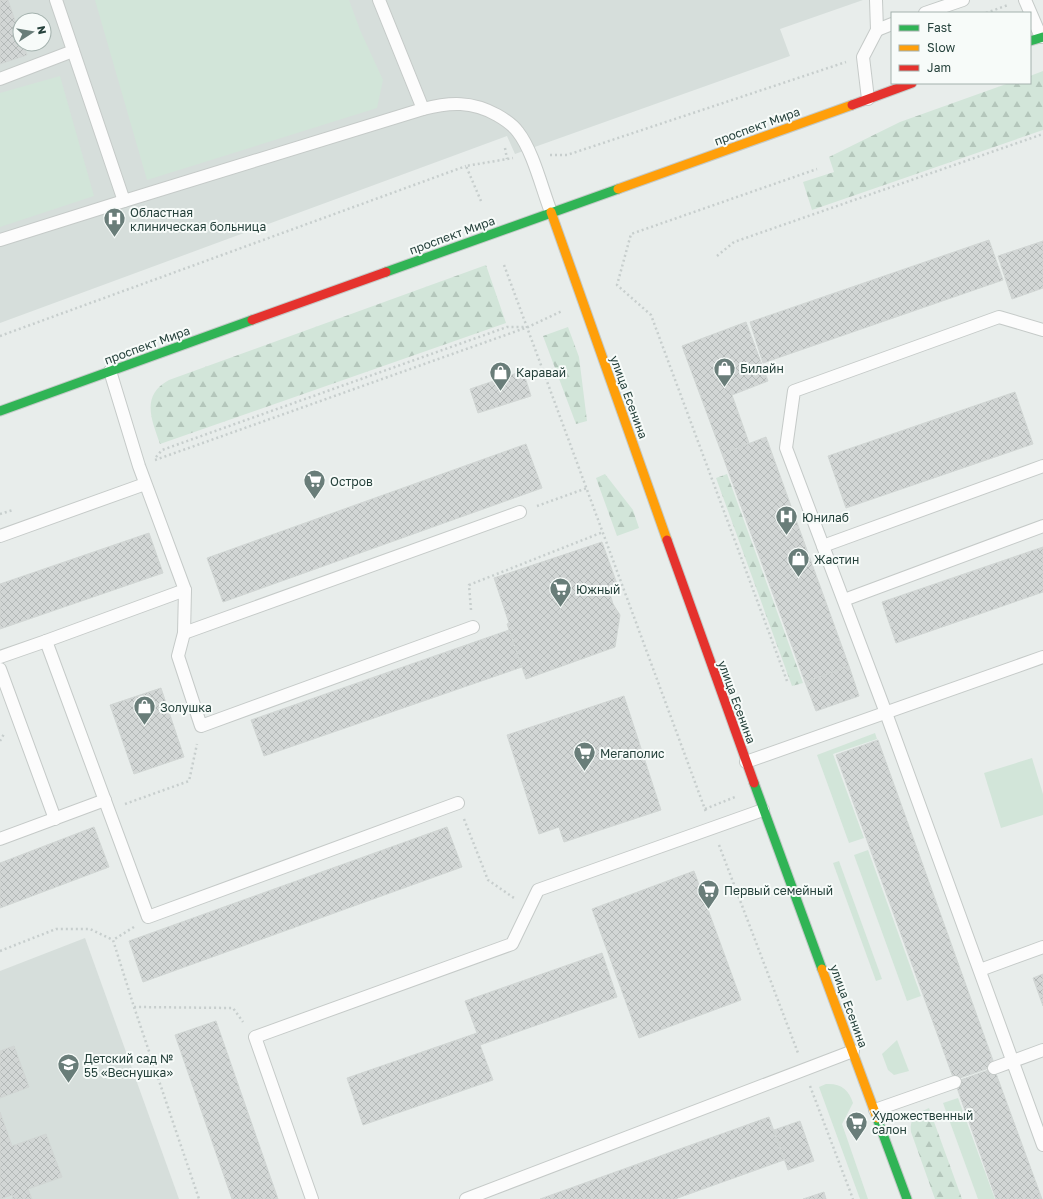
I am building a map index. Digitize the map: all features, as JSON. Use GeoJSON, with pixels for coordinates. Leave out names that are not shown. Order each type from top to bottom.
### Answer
{"type":"FeatureCollection","features":[{"type":"Feature","properties":{"kind":"street","name":"проспект Мира"},"geometry":{"type":"LineString","coordinates":[[0,411],[909,84]]}},
{"type":"Feature","properties":{"kind":"street","name":"улица Есенина"},"geometry":{"type":"LineString","coordinates":[[551,212],[763,810],[875,1110],[906,1199]]}},
{"type":"Feature","properties":{"kind":"lane"},"geometry":{"type":"LineString","coordinates":[[56,0],[124,201]]}},
{"type":"Feature","properties":{"kind":"lane"},"geometry":{"type":"LineString","coordinates":[[379,0],[423,109]]}},
{"type":"Feature","properties":{"kind":"lane"},"geometry":{"type":"LineString","coordinates":[[868,99],[863,57],[877,30],[876,0]]}},
{"type":"Feature","properties":{"kind":"lane"},"geometry":{"type":"LineString","coordinates":[[928,12],[963,0]]}},
{"type":"Feature","properties":{"kind":"lane"},"geometry":{"type":"LineString","coordinates":[[1020,1],[1025,12]]}},
{"type":"Feature","properties":{"kind":"lane"},"geometry":{"type":"LineString","coordinates":[[877,30],[891,24]]}},
{"type":"Feature","properties":{"kind":"lane"},"geometry":{"type":"LineString","coordinates":[[1031,24],[1038,38]]}},
{"type":"Feature","properties":{"kind":"lane"},"geometry":{"type":"LineString","coordinates":[[0,79],[73,51]]}},
{"type":"Feature","properties":{"kind":"lane"},"geometry":{"type":"LineString","coordinates":[[0,240],[423,109],[442,104],[459,102],[486,108],[504,119],[518,132],[530,155],[551,212]]}},
{"type":"Feature","properties":{"kind":"lane"},"geometry":{"type":"LineString","coordinates":[[1043,330],[1000,317],[794,390],[786,448],[886,713],[1014,1061],[1043,1145]]}},
{"type":"Feature","properties":{"kind":"lane"},"geometry":{"type":"LineString","coordinates":[[110,371],[145,484],[186,590],[184,633],[178,656],[201,726],[473,626]]}},
{"type":"Feature","properties":{"kind":"lane"},"geometry":{"type":"LineString","coordinates":[[823,546],[1043,466]]}},
{"type":"Feature","properties":{"kind":"lane"},"geometry":{"type":"LineString","coordinates":[[0,536],[145,484]]}},
{"type":"Feature","properties":{"kind":"lane"},"geometry":{"type":"LineString","coordinates":[[184,633],[520,512]]}},
{"type":"Feature","properties":{"kind":"lane"},"geometry":{"type":"LineString","coordinates":[[844,600],[1043,526]]}},
{"type":"Feature","properties":{"kind":"lane"},"geometry":{"type":"LineString","coordinates":[[0,657],[186,590]]}},
{"type":"Feature","properties":{"kind":"lane"},"geometry":{"type":"LineString","coordinates":[[46,641],[148,918],[458,804]]}},
{"type":"Feature","properties":{"kind":"lane"},"geometry":{"type":"LineString","coordinates":[[746,762],[1043,657]]}},
{"type":"Feature","properties":{"kind":"lane"},"geometry":{"type":"LineString","coordinates":[[0,668],[55,819]]}},
{"type":"Feature","properties":{"kind":"lane"},"geometry":{"type":"LineString","coordinates":[[0,839],[55,819],[106,805]]}},
{"type":"Feature","properties":{"kind":"lane"},"geometry":{"type":"LineString","coordinates":[[312,1199],[255,1037],[512,944],[538,890],[763,810]]}},
{"type":"Feature","properties":{"kind":"lane"},"geometry":{"type":"LineString","coordinates":[[980,970],[1043,947]]}},
{"type":"Feature","properties":{"kind":"lane"},"geometry":{"type":"LineString","coordinates":[[994,1068],[1043,1050]]}},
{"type":"Feature","properties":{"kind":"lane"},"geometry":{"type":"LineString","coordinates":[[466,1199],[853,1051]]}},
{"type":"Feature","properties":{"kind":"lane"},"geometry":{"type":"LineString","coordinates":[[875,1110],[955,1082]]}},
{"type":"Feature","properties":{"kind":"path"},"geometry":{"type":"LineString","coordinates":[[989,12],[1020,1]]}},
{"type":"Feature","properties":{"kind":"path"},"geometry":{"type":"LineString","coordinates":[[0,336],[466,166],[530,155],[567,154],[863,57]]}},
{"type":"Feature","properties":{"kind":"path"},"geometry":{"type":"LineString","coordinates":[[717,256],[734,242],[1043,134]]}},
{"type":"Feature","properties":{"kind":"path"},"geometry":{"type":"LineString","coordinates":[[466,166],[481,201]]}},
{"type":"Feature","properties":{"kind":"path"},"geometry":{"type":"LineString","coordinates":[[787,682],[651,315],[617,285],[631,234],[816,169]]}},
{"type":"Feature","properties":{"kind":"path"},"geometry":{"type":"LineString","coordinates":[[504,265],[712,828],[853,1199]]}},
{"type":"Feature","properties":{"kind":"path"},"geometry":{"type":"LineString","coordinates":[[528,327],[507,327],[162,450],[151,462],[528,327],[566,308]]}},
{"type":"Feature","properties":{"kind":"path"},"geometry":{"type":"LineString","coordinates":[[520,512],[587,488]]}},
{"type":"Feature","properties":{"kind":"path"},"geometry":{"type":"LineString","coordinates":[[0,514],[15,509]]}},
{"type":"Feature","properties":{"kind":"path"},"geometry":{"type":"LineString","coordinates":[[473,626],[469,584],[603,532]]}},
{"type":"Feature","properties":{"kind":"path"},"geometry":{"type":"LineString","coordinates":[[106,805],[189,780],[201,726]]}},
{"type":"Feature","properties":{"kind":"path"},"geometry":{"type":"LineString","coordinates":[[705,809],[735,797]]}},
{"type":"Feature","properties":{"kind":"path"},"geometry":{"type":"LineString","coordinates":[[458,804],[488,880],[529,908]]}},
{"type":"Feature","properties":{"kind":"path"},"geometry":{"type":"LineString","coordinates":[[113,940],[148,918]]}},
{"type":"Feature","properties":{"kind":"path"},"geometry":{"type":"LineString","coordinates":[[0,951],[56,929],[90,929],[113,940],[199,1199]]}},
{"type":"Feature","properties":{"kind":"path"},"geometry":{"type":"LineString","coordinates":[[134,1007],[233,1008],[255,1037]]}},
{"type":"Feature","properties":{"kind":"shaded area","name":"Областная клиническая больница"},"geometry":{"type":"Polygon","coordinates":[[[0,0],[863,0],[780,29],[790,56],[515,154],[507,136],[0,323],[0,0]]]}},
{"type":"Feature","properties":{"kind":"shaded area","name":"Детский сад № 55 «Веснушка»"},"geometry":{"type":"Polygon","coordinates":[[[85,938],[179,1199],[0,1199],[0,971],[85,938]]]}},
{"type":"Feature","properties":{"kind":"green space"},"geometry":{"type":"Polygon","coordinates":[[[95,0],[349,0],[360,30],[383,80],[377,108],[147,180],[95,0]]]}},
{"type":"Feature","properties":{"kind":"green space"},"geometry":{"type":"Polygon","coordinates":[[[1043,71],[1043,130],[812,210],[803,182],[834,172],[829,157],[900,122],[1006,84],[1031,84],[1031,76],[1043,71]]]}},
{"type":"Feature","properties":{"kind":"green space"},"geometry":{"type":"Polygon","coordinates":[[[60,76],[94,196],[0,227],[0,93],[60,76]]]}},
{"type":"Feature","properties":{"kind":"green space"},"geometry":{"type":"Polygon","coordinates":[[[486,265],[506,323],[160,444],[152,417],[151,401],[154,393],[160,386],[169,380],[486,265]]]}},
{"type":"Feature","properties":{"kind":"green space"},"geometry":{"type":"Polygon","coordinates":[[[568,327],[579,357],[587,421],[576,424],[543,336],[568,327]]]}},
{"type":"Feature","properties":{"kind":"green space"},"geometry":{"type":"Polygon","coordinates":[[[605,474],[633,510],[639,528],[617,536],[596,478],[605,474]]]}},
{"type":"Feature","properties":{"kind":"green space"},"geometry":{"type":"Polygon","coordinates":[[[727,474],[803,683],[792,686],[716,478],[727,474]]]}},
{"type":"Feature","properties":{"kind":"green space"},"geometry":{"type":"Polygon","coordinates":[[[875,733],[877,739],[833,754],[864,838],[849,843],[817,755],[875,733]]]}},
{"type":"Feature","properties":{"kind":"green space"},"geometry":{"type":"Polygon","coordinates":[[[1032,758],[1043,794],[1043,815],[1001,828],[984,773],[1032,758]]]}},
{"type":"Feature","properties":{"kind":"green space"},"geometry":{"type":"Polygon","coordinates":[[[868,850],[921,996],[907,1001],[854,855],[868,850]]]}},
{"type":"Feature","properties":{"kind":"green space"},"geometry":{"type":"Polygon","coordinates":[[[839,861],[882,979],[876,981],[833,863],[839,861]]]}},
{"type":"Feature","properties":{"kind":"green space"},"geometry":{"type":"Polygon","coordinates":[[[897,1040],[909,1071],[894,1075],[888,1070],[882,1054],[897,1040]]]}},
{"type":"Feature","properties":{"kind":"green space"},"geometry":{"type":"Polygon","coordinates":[[[826,1084],[844,1088],[849,1094],[853,1103],[842,1124],[868,1199],[860,1199],[819,1087],[826,1084]]]}},
{"type":"Feature","properties":{"kind":"green space"},"geometry":{"type":"Polygon","coordinates":[[[958,1098],[995,1199],[978,1199],[943,1103],[958,1098]]]}},
{"type":"Feature","properties":{"kind":"green space"},"geometry":{"type":"Polygon","coordinates":[[[929,1108],[962,1199],[935,1199],[911,1132],[911,1123],[915,1117],[929,1108]]]}},
{"type":"Feature","properties":{"kind":"building"},"geometry":{"type":"Polygon","coordinates":[[[0,0],[8,0],[12,12],[12,52],[26,52],[27,55],[0,64],[0,0]]]}},
{"type":"Feature","properties":{"kind":"building"},"geometry":{"type":"Polygon","coordinates":[[[989,240],[1003,280],[763,363],[750,322],[989,240]]]}},
{"type":"Feature","properties":{"kind":"building"},"geometry":{"type":"Polygon","coordinates":[[[1043,241],[1043,288],[1012,299],[998,256],[1043,241]]]}},
{"type":"Feature","properties":{"kind":"building","name":"Билайн"},"geometry":{"type":"Polygon","coordinates":[[[746,322],[768,381],[732,395],[749,443],[722,454],[682,346],[746,322]]]}},
{"type":"Feature","properties":{"kind":"building","name":"Каравай"},"geometry":{"type":"Polygon","coordinates":[[[523,371],[531,396],[478,413],[470,389],[523,371]]]}},
{"type":"Feature","properties":{"kind":"building"},"geometry":{"type":"Polygon","coordinates":[[[1015,392],[1033,444],[846,508],[828,456],[1015,392]]]}},
{"type":"Feature","properties":{"kind":"building"},"geometry":{"type":"Polygon","coordinates":[[[766,437],[849,666],[805,682],[722,454],[766,437]]]}},
{"type":"Feature","properties":{"kind":"building"},"geometry":{"type":"Polygon","coordinates":[[[526,444],[542,488],[223,602],[207,558],[526,444]]]}},
{"type":"Feature","properties":{"kind":"building"},"geometry":{"type":"Polygon","coordinates":[[[149,533],[163,573],[0,629],[0,584],[149,533]]]}},
{"type":"Feature","properties":{"kind":"building","name":"Южный"},"geometry":{"type":"Polygon","coordinates":[[[602,542],[617,584],[608,587],[613,604],[620,615],[615,647],[526,679],[507,624],[509,623],[494,578],[602,542]]]}},
{"type":"Feature","properties":{"kind":"building"},"geometry":{"type":"Polygon","coordinates":[[[1043,547],[1043,592],[896,643],[882,602],[1043,547]]]}},
{"type":"Feature","properties":{"kind":"building"},"geometry":{"type":"Polygon","coordinates":[[[509,630],[522,667],[264,756],[251,720],[509,630]]]}},
{"type":"Feature","properties":{"kind":"building"},"geometry":{"type":"Polygon","coordinates":[[[849,666],[859,696],[816,711],[805,682],[849,666]]]}},
{"type":"Feature","properties":{"kind":"building"},"geometry":{"type":"Polygon","coordinates":[[[161,688],[184,757],[134,774],[110,705],[161,688]]]}},
{"type":"Feature","properties":{"kind":"building","name":"Мегаполис"},"geometry":{"type":"Polygon","coordinates":[[[624,696],[661,810],[564,842],[559,827],[539,834],[507,735],[624,696]]]}},
{"type":"Feature","properties":{"kind":"building"},"geometry":{"type":"Polygon","coordinates":[[[878,740],[995,1066],[954,1080],[836,755],[878,740]]]}},
{"type":"Feature","properties":{"kind":"building"},"geometry":{"type":"Polygon","coordinates":[[[94,827],[109,867],[0,908],[0,863],[94,827]]]}},
{"type":"Feature","properties":{"kind":"building"},"geometry":{"type":"Polygon","coordinates":[[[447,827],[462,867],[143,982],[129,941],[447,827]]]}},
{"type":"Feature","properties":{"kind":"building"},"geometry":{"type":"Polygon","coordinates":[[[694,871],[741,1000],[639,1038],[592,909],[694,871]]]}},
{"type":"Feature","properties":{"kind":"building"},"geometry":{"type":"Polygon","coordinates":[[[602,953],[617,997],[480,1045],[493,1080],[363,1125],[347,1078],[477,1033],[465,1001],[602,953]]]}},
{"type":"Feature","properties":{"kind":"building"},"geometry":{"type":"Polygon","coordinates":[[[1043,974],[1043,1006],[1033,978],[1043,974]]]}},
{"type":"Feature","properties":{"kind":"building"},"geometry":{"type":"Polygon","coordinates":[[[216,1021],[278,1199],[232,1199],[175,1035],[216,1021]]]}},
{"type":"Feature","properties":{"kind":"building"},"geometry":{"type":"Polygon","coordinates":[[[14,1046],[29,1087],[0,1098],[0,1051],[14,1046]]]}},
{"type":"Feature","properties":{"kind":"building"},"geometry":{"type":"Polygon","coordinates":[[[994,1068],[1042,1199],[996,1199],[955,1082],[994,1068]]]}},
{"type":"Feature","properties":{"kind":"building"},"geometry":{"type":"Polygon","coordinates":[[[0,1112],[12,1146],[46,1134],[62,1177],[28,1189],[32,1199],[13,1199],[12,1195],[0,1199],[0,1112]]]}},
{"type":"Feature","properties":{"kind":"building"},"geometry":{"type":"Polygon","coordinates":[[[769,1117],[784,1160],[675,1199],[540,1199],[769,1117]]]}},
{"type":"Feature","properties":{"kind":"building"},"geometry":{"type":"Polygon","coordinates":[[[800,1121],[814,1161],[788,1170],[774,1130],[800,1121]]]}},
{"type":"Feature","properties":{"kind":"building"},"geometry":{"type":"Polygon","coordinates":[[[824,1192],[826,1199],[803,1199],[824,1192]]]}},
{"type":"Feature","properties":{"kind":"traffic: fast"},"geometry":{"type":"LineString","coordinates":[[1031,41],[1043,37]]}},
{"type":"Feature","properties":{"kind":"traffic: fast"},"geometry":{"type":"LineString","coordinates":[[386,272],[618,189]]}},
{"type":"Feature","properties":{"kind":"traffic: fast"},"geometry":{"type":"LineString","coordinates":[[0,411],[252,320]]}},
{"type":"Feature","properties":{"kind":"traffic: fast"},"geometry":{"type":"LineString","coordinates":[[754,783],[822,969]]}},
{"type":"Feature","properties":{"kind":"traffic: fast"},"geometry":{"type":"LineString","coordinates":[[877,1118],[907,1199]]}},
{"type":"Feature","properties":{"kind":"traffic: slow"},"geometry":{"type":"LineString","coordinates":[[618,189],[852,105]]}},
{"type":"Feature","properties":{"kind":"traffic: slow"},"geometry":{"type":"LineString","coordinates":[[551,212],[667,540]]}},
{"type":"Feature","properties":{"kind":"traffic: slow"},"geometry":{"type":"LineString","coordinates":[[822,969],[877,1118]]}},
{"type":"Feature","properties":{"kind":"traffic: jam"},"geometry":{"type":"LineString","coordinates":[[852,105],[909,84]]}},
{"type":"Feature","properties":{"kind":"traffic: jam"},"geometry":{"type":"LineString","coordinates":[[252,320],[386,272]]}},
{"type":"Feature","properties":{"kind":"traffic: jam"},"geometry":{"type":"LineString","coordinates":[[667,540],[754,783]]}},
{"type":"Feature","properties":{"kind":"place","name":"Областная клиническая больница"},"geometry":{"type":"Point","coordinates":[115,238]}},
{"type":"Feature","properties":{"kind":"place","name":"Билайн"},"geometry":{"type":"Point","coordinates":[724,388]}},
{"type":"Feature","properties":{"kind":"place","name":"Каравай"},"geometry":{"type":"Point","coordinates":[500,392]}},
{"type":"Feature","properties":{"kind":"place","name":"Остров"},"geometry":{"type":"Point","coordinates":[314,500]}},
{"type":"Feature","properties":{"kind":"place","name":"Юнилаб"},"geometry":{"type":"Point","coordinates":[786,536]}},
{"type":"Feature","properties":{"kind":"place","name":"Жастин"},"geometry":{"type":"Point","coordinates":[798,578]}},
{"type":"Feature","properties":{"kind":"place","name":"Южный"},"geometry":{"type":"Point","coordinates":[561,608]}},
{"type":"Feature","properties":{"kind":"place","name":"Золушка"},"geometry":{"type":"Point","coordinates":[145,726]}},
{"type":"Feature","properties":{"kind":"place","name":"Мегаполис"},"geometry":{"type":"Point","coordinates":[584,772]}},
{"type":"Feature","properties":{"kind":"place","name":"Первый семейный"},"geometry":{"type":"Point","coordinates":[708,910]}},
{"type":"Feature","properties":{"kind":"place","name":"Детский сад № 55 «Веснушка»"},"geometry":{"type":"Point","coordinates":[69,1084]}},
{"type":"Feature","properties":{"kind":"place","name":"Художественный салон"},"geometry":{"type":"Point","coordinates":[856,1142]}}]}
